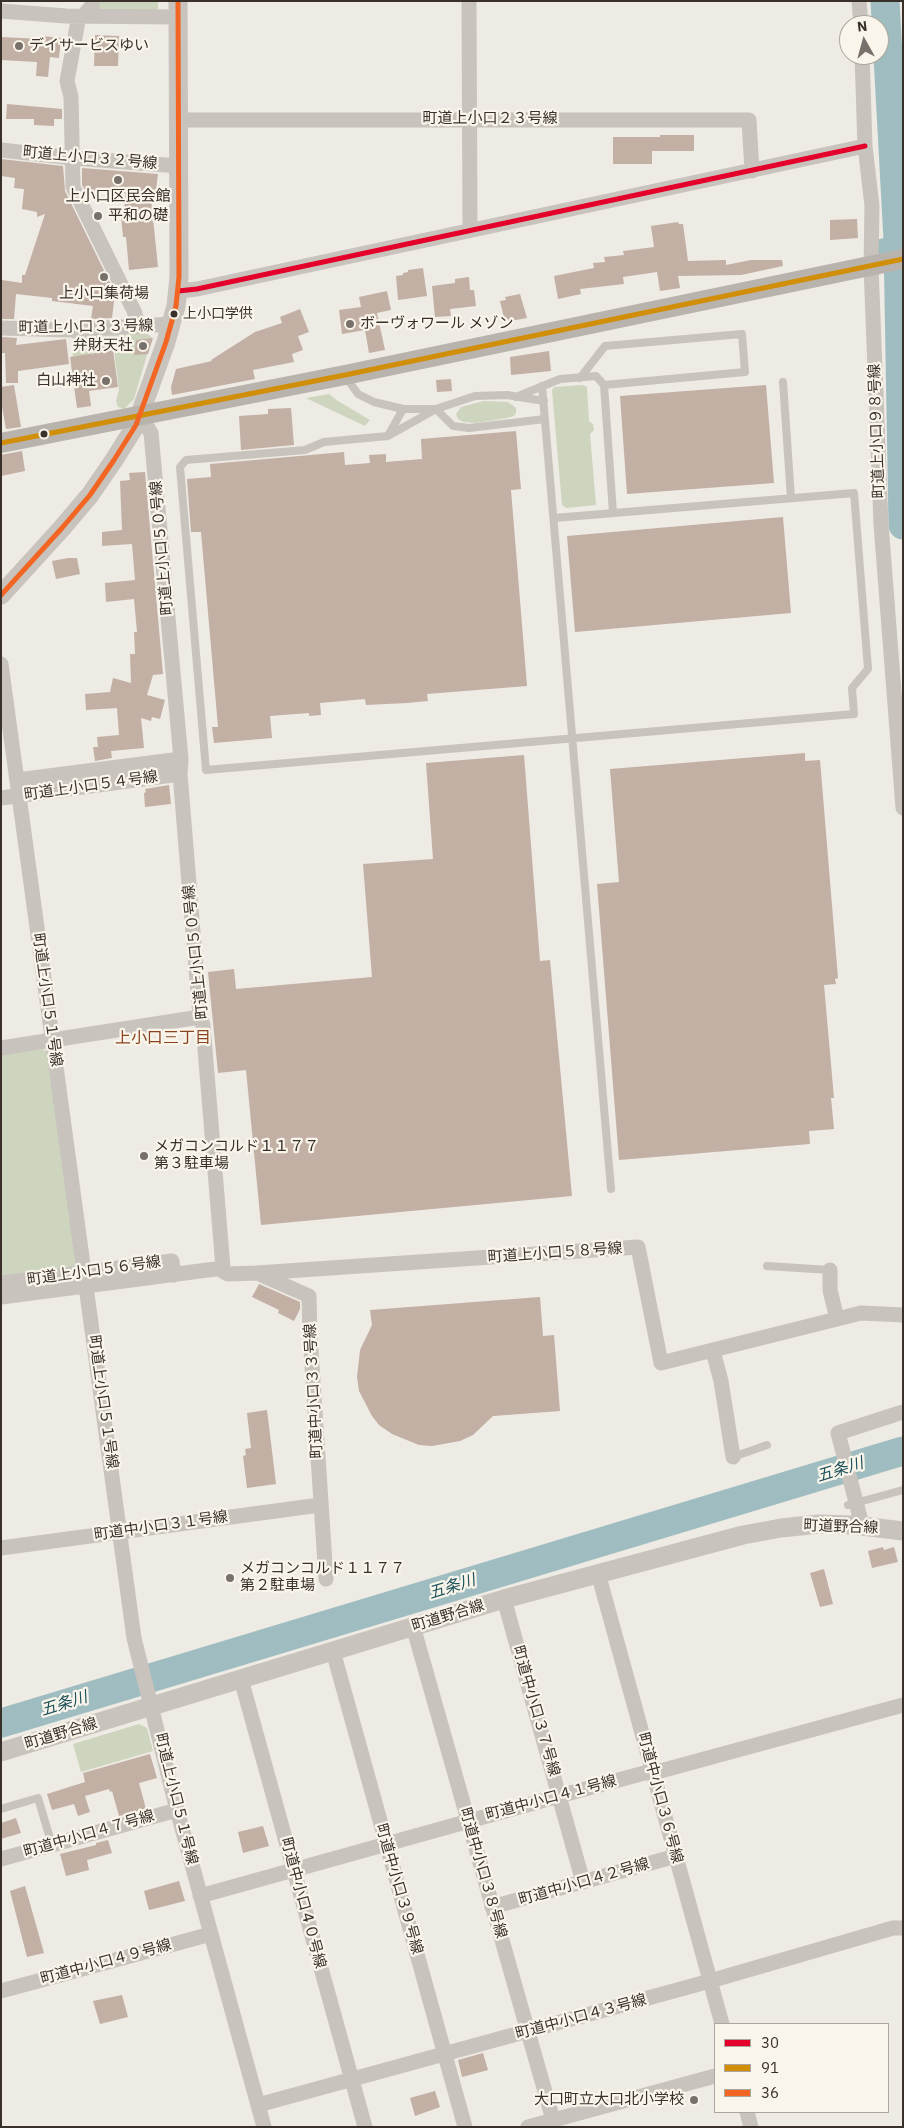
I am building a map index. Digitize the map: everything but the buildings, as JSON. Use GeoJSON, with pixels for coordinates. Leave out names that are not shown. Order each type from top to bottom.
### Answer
{"type":"FeatureCollection","features":[{"type":"Feature","properties":{"kind":"main road"},"geometry":{"type":"LineString","coordinates":[[1,443],[345,375],[903,259]]}},
{"type":"Feature","properties":{"kind":"street"},"geometry":{"type":"LineString","coordinates":[[92,1],[92,6],[82,14],[78,21],[67,81],[71,97],[73,187],[134,311],[139,327]]}},
{"type":"Feature","properties":{"kind":"street"},"geometry":{"type":"LineString","coordinates":[[469,1],[470,230]]}},
{"type":"Feature","properties":{"kind":"street"},"geometry":{"type":"LineString","coordinates":[[859,1],[860,15]]}},
{"type":"Feature","properties":{"kind":"street"},"geometry":{"type":"LineString","coordinates":[[1,10],[66,16],[178,9],[179,166],[178,291],[172,324],[140,416],[90,495],[1,595]]}},
{"type":"Feature","properties":{"kind":"street","name":"町道上小口９８号線"},"geometry":{"type":"LineString","coordinates":[[862,65],[866,146],[872,206],[871,266],[881,524],[903,808]]}},
{"type":"Feature","properties":{"kind":"street","name":"町道上小口２３号線"},"geometry":{"type":"LineString","coordinates":[[178,120],[749,120],[752,171]]}},
{"type":"Feature","properties":{"kind":"street"},"geometry":{"type":"LineString","coordinates":[[178,291],[197,289],[866,146]]}},
{"type":"Feature","properties":{"kind":"street","name":"町道上小口３２号線"},"geometry":{"type":"LineString","coordinates":[[1,150],[73,158],[179,166]]}},
{"type":"Feature","properties":{"kind":"street","name":"町道上小口３３号線"},"geometry":{"type":"LineString","coordinates":[[1,328],[70,330],[172,324]]}},
{"type":"Feature","properties":{"kind":"street","name":"町道上小口５０号線"},"geometry":{"type":"LineString","coordinates":[[140,416],[151,433],[223,1268]]}},
{"type":"Feature","properties":{"kind":"street","name":"町道上小口５１号線"},"geometry":{"type":"LineString","coordinates":[[1,664],[6,740],[18,788],[134,1638],[177,1810],[264,2127]]}},
{"type":"Feature","properties":{"kind":"street","name":"町道上小口５４号線"},"geometry":{"type":"LineString","coordinates":[[1,798],[18,788],[181,766]]}},
{"type":"Feature","properties":{"kind":"street"},"geometry":{"type":"LineString","coordinates":[[1,1048],[200,1017]]}},
{"type":"Feature","properties":{"kind":"street","name":"町道上小口５８号線"},"geometry":{"type":"LineString","coordinates":[[256,1273],[638,1247],[661,1363],[861,1313],[903,1315]]}},
{"type":"Feature","properties":{"kind":"street","name":"町道上小口５６号線"},"geometry":{"type":"LineString","coordinates":[[1,1283],[86,1279],[172,1260],[174,1275],[223,1268]]}},
{"type":"Feature","properties":{"kind":"street","name":"町道中小口３３号線"},"geometry":{"type":"LineString","coordinates":[[223,1268],[224,1272],[228,1274],[256,1273],[309,1296],[320,1505],[326,1579]]}},
{"type":"Feature","properties":{"kind":"street"},"geometry":{"type":"LineString","coordinates":[[830,1270],[830,1290],[837,1319]]}},
{"type":"Feature","properties":{"kind":"street"},"geometry":{"type":"LineString","coordinates":[[1,1297],[86,1279]]}},
{"type":"Feature","properties":{"kind":"street"},"geometry":{"type":"LineString","coordinates":[[713,1351],[721,1381],[733,1457]]}},
{"type":"Feature","properties":{"kind":"street"},"geometry":{"type":"LineString","coordinates":[[862,1526],[853,1501],[835,1435],[903,1412]]}},
{"type":"Feature","properties":{"kind":"street","name":"町道中小口３１号線"},"geometry":{"type":"LineString","coordinates":[[1,1548],[320,1505]]}},
{"type":"Feature","properties":{"kind":"street","name":"町道野合線"},"geometry":{"type":"LineString","coordinates":[[1,1752],[151,1702],[241,1679],[504,1599],[598,1572],[768,1530],[819,1524],[862,1526],[903,1531]]}},
{"type":"Feature","properties":{"kind":"street","name":"町道中小口３６号線"},"geometry":{"type":"LineString","coordinates":[[598,1572],[722,2023]]}},
{"type":"Feature","properties":{"kind":"street","name":"町道中小口３７号線"},"geometry":{"type":"LineString","coordinates":[[504,1599],[583,1882]]}},
{"type":"Feature","properties":{"kind":"street","name":"町道中小口３８号線"},"geometry":{"type":"LineString","coordinates":[[413,1626],[552,2120]]}},
{"type":"Feature","properties":{"kind":"street","name":"町道中小口３９号線"},"geometry":{"type":"LineString","coordinates":[[333,1651],[465,2127]]}},
{"type":"Feature","properties":{"kind":"street","name":"町道中小口４０号線"},"geometry":{"type":"LineString","coordinates":[[241,1679],[365,2127]]}},
{"type":"Feature","properties":{"kind":"street","name":"町道中小口４１号線"},"geometry":{"type":"LineString","coordinates":[[200,1896],[293,1868],[903,1705]]}},
{"type":"Feature","properties":{"kind":"street","name":"町道中小口４７号線"},"geometry":{"type":"LineString","coordinates":[[1,1859],[177,1810]]}},
{"type":"Feature","properties":{"kind":"street","name":"町道中小口４２号線"},"geometry":{"type":"LineString","coordinates":[[492,1907],[676,1856]]}},
{"type":"Feature","properties":{"kind":"street","name":"町道中小口４３号線"},"geometry":{"type":"LineString","coordinates":[[258,2105],[710,1981],[893,1928],[903,1928]]}},
{"type":"Feature","properties":{"kind":"street","name":"町道中小口４９号線"},"geometry":{"type":"LineString","coordinates":[[1,1991],[211,1934]]}},
{"type":"Feature","properties":{"kind":"street"},"geometry":{"type":"LineString","coordinates":[[528,2127],[714,2076]]}},
{"type":"Feature","properties":{"kind":"street"},"geometry":{"type":"LineString","coordinates":[[747,2113],[751,2127]]}},
{"type":"Feature","properties":{"kind":"lane"},"geometry":{"type":"LineString","coordinates":[[580,378],[605,346],[742,334],[745,372],[604,384]]}},
{"type":"Feature","properties":{"kind":"lane"},"geometry":{"type":"LineString","coordinates":[[345,375],[354,388],[365,398],[384,406],[403,409],[436,409],[453,426],[469,428],[545,419]]}},
{"type":"Feature","properties":{"kind":"lane"},"geometry":{"type":"LineString","coordinates":[[516,397],[560,379],[596,376],[604,384],[613,513]]}},
{"type":"Feature","properties":{"kind":"lane"},"geometry":{"type":"LineString","coordinates":[[783,382],[791,498]]}},
{"type":"Feature","properties":{"kind":"lane"},"geometry":{"type":"LineString","coordinates":[[542,386],[611,1189]]}},
{"type":"Feature","properties":{"kind":"lane"},"geometry":{"type":"LineString","coordinates":[[544,401],[481,395],[436,409],[388,436],[324,442],[305,450],[186,460],[180,468],[206,770],[854,714],[852,688],[868,668],[854,493],[554,518]]}},
{"type":"Feature","properties":{"kind":"lane"},"geometry":{"type":"LineString","coordinates":[[388,436],[403,409]]}},
{"type":"Feature","properties":{"kind":"lane"},"geometry":{"type":"LineString","coordinates":[[767,1266],[830,1270]]}},
{"type":"Feature","properties":{"kind":"lane"},"geometry":{"type":"LineString","coordinates":[[733,1457],[767,1445]]}},
{"type":"Feature","properties":{"kind":"lane"},"geometry":{"type":"LineString","coordinates":[[853,1501],[903,1490]]}},
{"type":"Feature","properties":{"kind":"lane"},"geometry":{"type":"LineString","coordinates":[[1,1810],[38,1798],[52,1845]]}},
{"type":"Feature","properties":{"kind":"green space"},"geometry":{"type":"Polygon","coordinates":[[[97,1],[158,1],[158,11],[96,9],[97,1]]]}},
{"type":"Feature","properties":{"kind":"green space"},"geometry":{"type":"Polygon","coordinates":[[[136,332],[148,334],[152,338],[134,399],[124,409],[118,407],[116,401],[119,390],[114,350],[109,351],[108,343],[95,345],[96,352],[91,353],[92,365],[74,384],[72,336],[136,332]]]}},
{"type":"Feature","properties":{"kind":"green space"},"geometry":{"type":"Polygon","coordinates":[[[583,385],[587,387],[589,421],[593,424],[594,430],[590,434],[596,505],[566,508],[562,505],[552,390],[554,387],[583,385]]]}},
{"type":"Feature","properties":{"kind":"green space"},"geometry":{"type":"Polygon","coordinates":[[[329,394],[370,420],[365,426],[306,398],[329,394]]]}},
{"type":"Feature","properties":{"kind":"green space"},"geometry":{"type":"Polygon","coordinates":[[[484,401],[508,402],[516,408],[516,413],[514,416],[507,418],[476,423],[463,422],[458,419],[456,414],[461,407],[484,401]]]}},
{"type":"Feature","properties":{"kind":"green space"},"geometry":{"type":"Polygon","coordinates":[[[43,1049],[47,1052],[77,1269],[1,1279],[1,1055],[43,1049]]]}},
{"type":"Feature","properties":{"kind":"green space"},"geometry":{"type":"Polygon","coordinates":[[[139,1724],[147,1728],[153,1751],[81,1772],[73,1744],[139,1724]]]}},
{"type":"Feature","properties":{"kind":"waterway"},"geometry":{"type":"LineString","coordinates":[[885,1],[898,240],[903,525]]}},
{"type":"Feature","properties":{"kind":"waterway"},"geometry":{"type":"LineString","coordinates":[[876,248],[903,242]]}},
{"type":"Feature","properties":{"kind":"waterway","name":"五条川"},"geometry":{"type":"LineString","coordinates":[[1,1723],[903,1451]]}},
{"type":"Feature","properties":{"kind":"transit line","name":"36"},"geometry":{"type":"LineString","coordinates":[[1,595],[90,495],[114,460],[136,425],[166,342],[176,306],[179,277],[178,1]]}},
{"type":"Feature","properties":{"kind":"transit line","name":"30"},"geometry":{"type":"LineString","coordinates":[[178,291],[197,289],[865,146]]}},
{"type":"Feature","properties":{"kind":"transit line","name":"91"},"geometry":{"type":"LineString","coordinates":[[1,443],[345,375],[903,259]]}},
{"type":"Feature","properties":{"kind":"place","name":"デイサービスゆい"},"geometry":{"type":"Point","coordinates":[19,46]}},
{"type":"Feature","properties":{"kind":"place","name":"上小口区民会館"},"geometry":{"type":"Point","coordinates":[118,180]}},
{"type":"Feature","properties":{"kind":"place","name":"平和の礎"},"geometry":{"type":"Point","coordinates":[98,216]}},
{"type":"Feature","properties":{"kind":"place","name":"上小口集荷場"},"geometry":{"type":"Point","coordinates":[104,277]}},
{"type":"Feature","properties":{"kind":"place","name":"上小口学供"},"geometry":{"type":"Point","coordinates":[174,314]}},
{"type":"Feature","properties":{"kind":"place","name":"ボーヴォワール メゾン"},"geometry":{"type":"Point","coordinates":[350,324]}},
{"type":"Feature","properties":{"kind":"place","name":"弁財天社"},"geometry":{"type":"Point","coordinates":[143,346]}},
{"type":"Feature","properties":{"kind":"place","name":"白山神社"},"geometry":{"type":"Point","coordinates":[106,381]}},
{"type":"Feature","properties":{"kind":"place","name":"メガコンコルド１１７７ 第３駐車場"},"geometry":{"type":"Point","coordinates":[144,1156]}},
{"type":"Feature","properties":{"kind":"place","name":"メガコンコルド１１７７ 第２駐車場"},"geometry":{"type":"Point","coordinates":[230,1578]}},
{"type":"Feature","properties":{"kind":"place","name":"大口町立大口北小学校"},"geometry":{"type":"Point","coordinates":[694,2100]}},
{"type":"Feature","properties":{"kind":"district","name":"上小口三丁目"},"geometry":{"type":"Point","coordinates":[163,1038]}}]}
